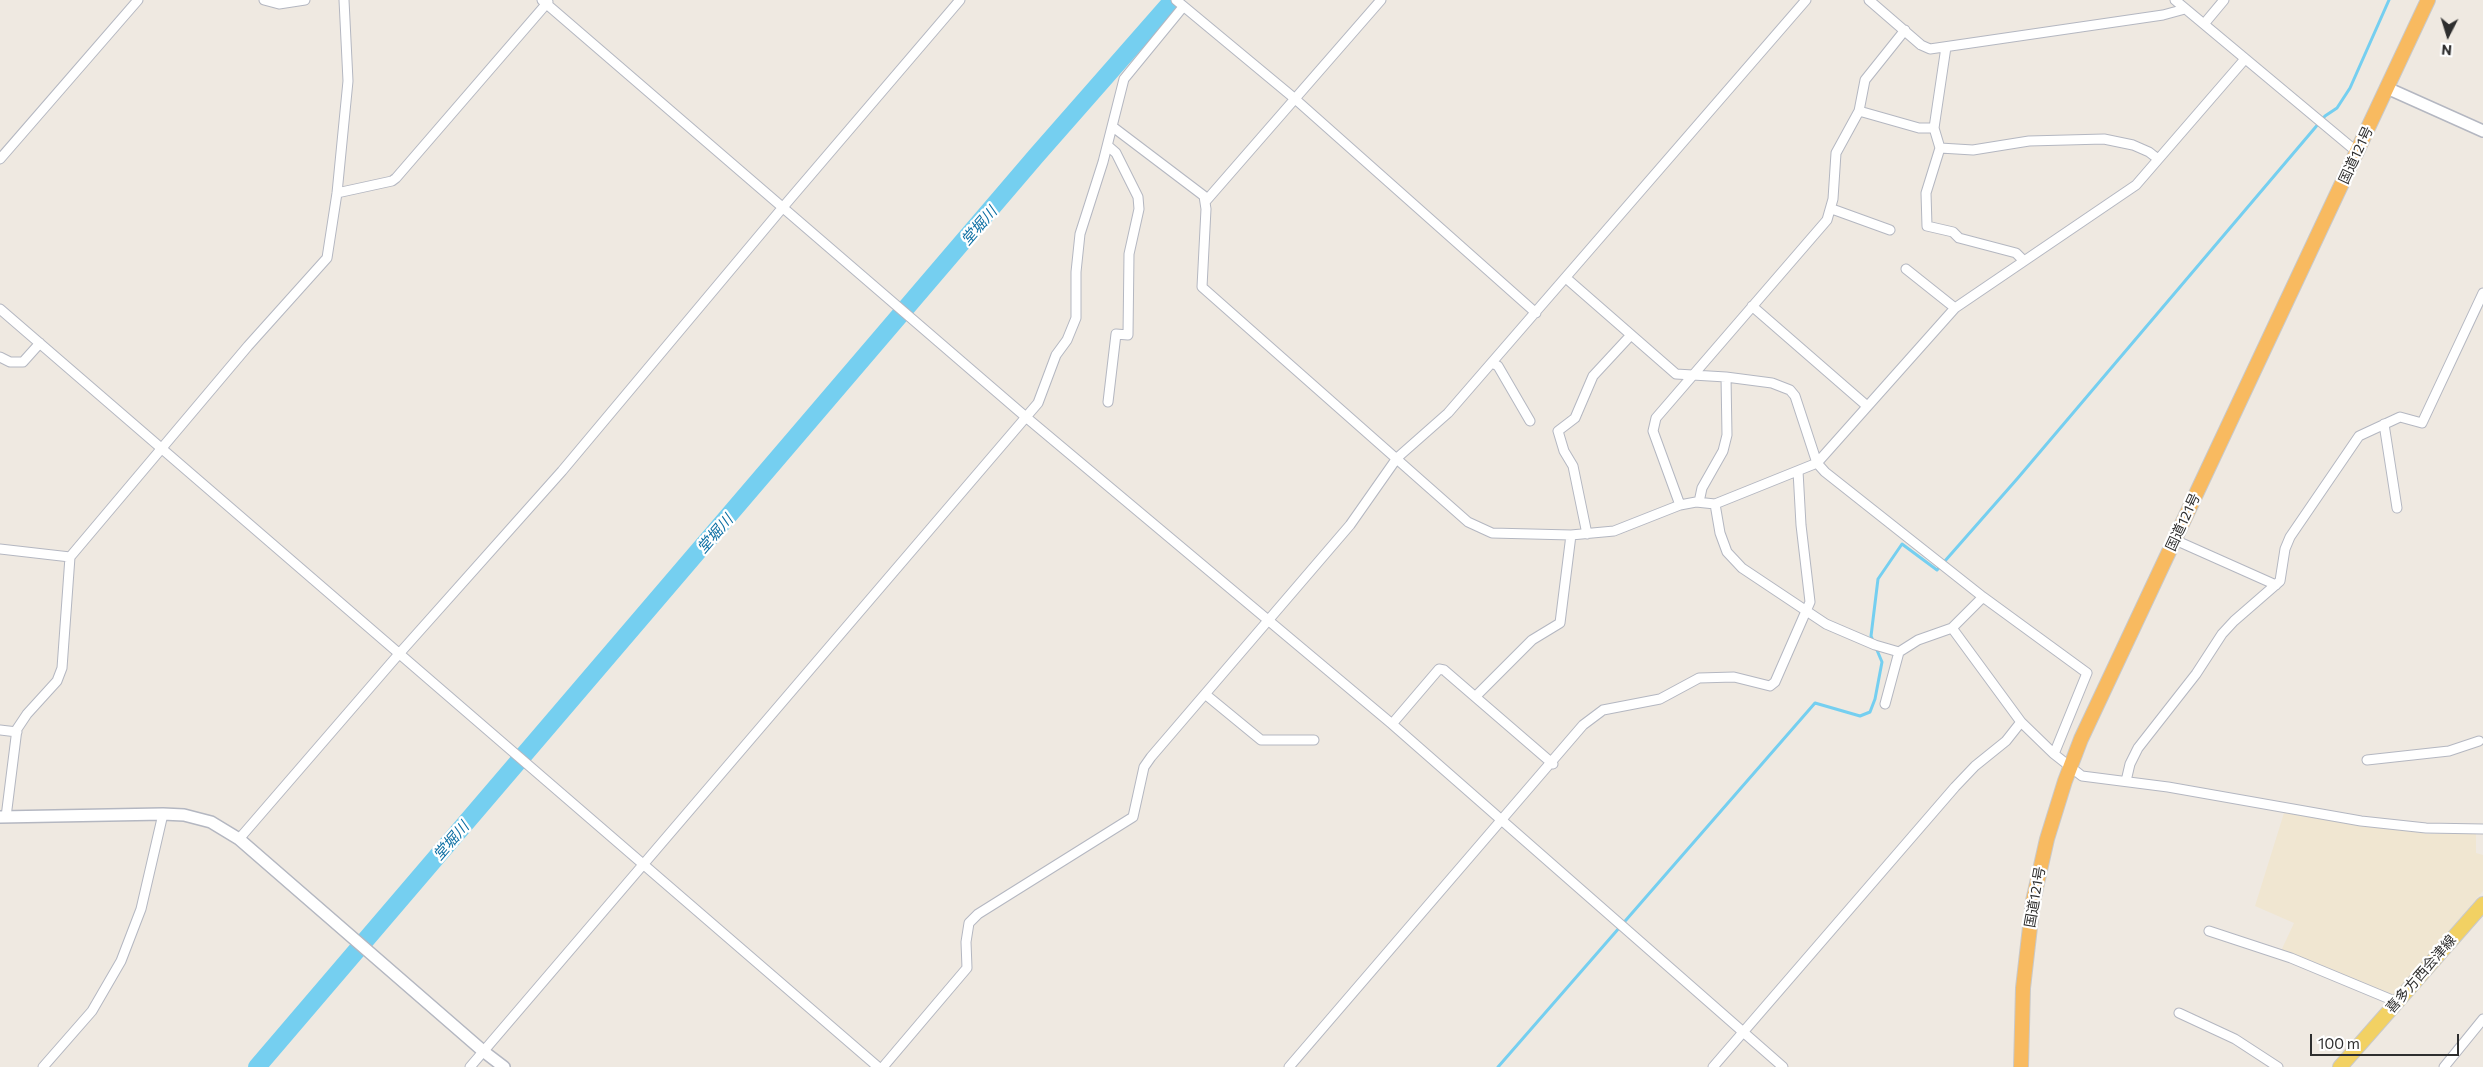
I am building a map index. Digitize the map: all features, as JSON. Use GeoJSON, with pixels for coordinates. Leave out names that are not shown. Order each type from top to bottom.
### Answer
{"type":"FeatureCollection","features":[{"type":"Feature","properties":{"kind":"highway","name":"国道121号"},"geometry":{"type":"LineString","coordinates":[[2021,1067],[2023,988],[2033,901],[2047,839],[2070,767],[2428,0]]}},
{"type":"Feature","properties":{"kind":"main road","name":"喜多方西会津線"},"geometry":{"type":"LineString","coordinates":[[2340,1067],[2483,904]]}},
{"type":"Feature","properties":{"kind":"street"},"geometry":{"type":"LineString","coordinates":[[0,159],[138,0]]}},
{"type":"Feature","properties":{"kind":"street"},"geometry":{"type":"LineString","coordinates":[[264,0],[279,4],[305,0]]}},
{"type":"Feature","properties":{"kind":"street"},"geometry":{"type":"LineString","coordinates":[[344,0],[348,81],[337,193],[327,258],[161,448],[70,557],[62,668],[57,681],[27,714],[16,732],[3,817],[163,814],[184,815],[204,819],[239,839],[483,1051],[504,1067]]}},
{"type":"Feature","properties":{"kind":"street"},"geometry":{"type":"LineString","coordinates":[[239,839],[398,655],[562,471],[960,0]]}},
{"type":"Feature","properties":{"kind":"street"},"geometry":{"type":"LineString","coordinates":[[1176,0],[1294,98],[1536,312]]}},
{"type":"Feature","properties":{"kind":"street"},"geometry":{"type":"LineString","coordinates":[[1205,202],[1381,0]]}},
{"type":"Feature","properties":{"kind":"street"},"geometry":{"type":"LineString","coordinates":[[883,1067],[967,968],[966,942],[968,922],[1133,817],[1144,767],[1350,525],[1397,458],[1448,413],[1806,0]]}},
{"type":"Feature","properties":{"kind":"street"},"geometry":{"type":"LineString","coordinates":[[1869,0],[1925,48],[1946,47],[2163,15],[2185,9]]}},
{"type":"Feature","properties":{"kind":"street"},"geometry":{"type":"LineString","coordinates":[[2175,0],[2357,152]]}},
{"type":"Feature","properties":{"kind":"street"},"geometry":{"type":"LineString","coordinates":[[2204,24],[2224,0]]}},
{"type":"Feature","properties":{"kind":"street"},"geometry":{"type":"LineString","coordinates":[[337,193],[392,181],[396,178],[546,1],[1027,418],[1392,724],[1783,1067]]}},
{"type":"Feature","properties":{"kind":"street"},"geometry":{"type":"LineString","coordinates":[[470,1067],[1038,403],[1056,355],[1067,340],[1076,318],[1076,272],[1080,234],[1108,146],[1124,78],[1183,7]]}},
{"type":"Feature","properties":{"kind":"street"},"geometry":{"type":"LineString","coordinates":[[1680,505],[1654,431],[1656,418],[1690,376],[1825,224],[1832,209],[1836,153],[1859,111],[1865,80],[1904,30]]}},
{"type":"Feature","properties":{"kind":"street"},"geometry":{"type":"LineString","coordinates":[[1946,47],[1934,128],[1940,148],[1926,193],[1927,226],[1953,232],[1959,238],[2016,253],[2024,261]]}},
{"type":"Feature","properties":{"kind":"street"},"geometry":{"type":"LineString","coordinates":[[1113,127],[1204,196],[1202,287],[1468,522],[1492,533],[1507,535],[1571,535],[1614,531],[1680,505],[1699,502],[1714,504],[1817,464],[1955,308],[2136,185],[2245,59]]}},
{"type":"Feature","properties":{"kind":"street"},"geometry":{"type":"LineString","coordinates":[[2387,88],[2483,131]]}},
{"type":"Feature","properties":{"kind":"street"},"geometry":{"type":"LineString","coordinates":[[1859,111],[1919,128],[1934,128]]}},
{"type":"Feature","properties":{"kind":"street"},"geometry":{"type":"LineString","coordinates":[[1940,148],[1973,150],[2029,141],[2104,140],[2133,145],[2149,152],[2158,159]]}},
{"type":"Feature","properties":{"kind":"street"},"geometry":{"type":"LineString","coordinates":[[1108,146],[1116,153],[1139,200],[1129,254],[1128,336],[1116,334],[1108,402]]}},
{"type":"Feature","properties":{"kind":"street"},"geometry":{"type":"LineString","coordinates":[[1832,209],[1890,230]]}},
{"type":"Feature","properties":{"kind":"street"},"geometry":{"type":"LineString","coordinates":[[1906,269],[1955,308]]}},
{"type":"Feature","properties":{"kind":"street"},"geometry":{"type":"LineString","coordinates":[[1566,278],[1673,372],[1690,376],[1726,377],[1772,383],[1790,390],[1795,396],[1817,464],[1824,472],[1983,597],[2087,673],[2054,754]]}},
{"type":"Feature","properties":{"kind":"street"},"geometry":{"type":"LineString","coordinates":[[2126,781],[2130,764],[2138,748],[2196,674],[2222,634],[2234,621],[2280,581],[2284,553],[2290,537],[2359,436],[2404,417],[2422,424],[2483,293]]}},
{"type":"Feature","properties":{"kind":"street"},"geometry":{"type":"LineString","coordinates":[[1752,306],[1867,406]]}},
{"type":"Feature","properties":{"kind":"street"},"geometry":{"type":"LineString","coordinates":[[0,309],[398,655],[878,1067]]}},
{"type":"Feature","properties":{"kind":"street"},"geometry":{"type":"LineString","coordinates":[[1587,534],[1573,466],[1564,451],[1558,431],[1575,418],[1593,376],[1630,334]]}},
{"type":"Feature","properties":{"kind":"street"},"geometry":{"type":"LineString","coordinates":[[0,357],[10,362],[23,362],[40,343]]}},
{"type":"Feature","properties":{"kind":"street"},"geometry":{"type":"LineString","coordinates":[[1492,362],[1498,366],[1530,421]]}},
{"type":"Feature","properties":{"kind":"street"},"geometry":{"type":"LineString","coordinates":[[1699,502],[1702,488],[1723,451],[1725,443],[1726,377]]}},
{"type":"Feature","properties":{"kind":"street"},"geometry":{"type":"LineString","coordinates":[[2384,424],[2397,508]]}},
{"type":"Feature","properties":{"kind":"street"},"geometry":{"type":"LineString","coordinates":[[1289,1067],[1552,764],[1583,725],[1602,710],[1660,699],[1699,678],[1734,678],[1770,686],[1775,682],[1810,602],[1801,525],[1798,471]]}},
{"type":"Feature","properties":{"kind":"street"},"geometry":{"type":"LineString","coordinates":[[1714,504],[1720,533],[1727,552],[1742,568],[1806,612],[1845,633],[1899,652]]}},
{"type":"Feature","properties":{"kind":"street"},"geometry":{"type":"LineString","coordinates":[[1476,696],[1532,640],[1560,623],[1571,535]]}},
{"type":"Feature","properties":{"kind":"street"},"geometry":{"type":"LineString","coordinates":[[2175,540],[2276,585]]}},
{"type":"Feature","properties":{"kind":"street"},"geometry":{"type":"LineString","coordinates":[[0,549],[70,557]]}},
{"type":"Feature","properties":{"kind":"street"},"geometry":{"type":"LineString","coordinates":[[1885,704],[1899,652],[1918,640],[1952,628],[1983,597]]}},
{"type":"Feature","properties":{"kind":"street"},"geometry":{"type":"LineString","coordinates":[[1952,628],[2021,722],[2054,754],[2082,776],[2126,781],[2362,821],[2426,828],[2483,829]]}},
{"type":"Feature","properties":{"kind":"street"},"geometry":{"type":"LineString","coordinates":[[1392,724],[1439,669],[1444,670],[1552,764]]}},
{"type":"Feature","properties":{"kind":"street"},"geometry":{"type":"LineString","coordinates":[[1205,694],[1261,740],[1314,740]]}},
{"type":"Feature","properties":{"kind":"street"},"geometry":{"type":"LineString","coordinates":[[1713,1067],[1955,787],[1975,766],[2006,740],[2021,722]]}},
{"type":"Feature","properties":{"kind":"street"},"geometry":{"type":"LineString","coordinates":[[0,730],[16,732]]}},
{"type":"Feature","properties":{"kind":"street"},"geometry":{"type":"LineString","coordinates":[[2368,760],[2450,751],[2479,741]]}},
{"type":"Feature","properties":{"kind":"street"},"geometry":{"type":"LineString","coordinates":[[43,1067],[92,1010],[122,961],[141,909],[163,814]]}},
{"type":"Feature","properties":{"kind":"street"},"geometry":{"type":"LineString","coordinates":[[2209,931],[2291,958],[2397,1002]]}},
{"type":"Feature","properties":{"kind":"street"},"geometry":{"type":"LineString","coordinates":[[2179,1013],[2235,1039],[2278,1067]]}},
{"type":"Feature","properties":{"kind":"street"},"geometry":{"type":"LineString","coordinates":[[2444,1067],[2483,1020]]}},
{"type":"Feature","properties":{"kind":"shaded area"},"geometry":{"type":"Polygon","coordinates":[[[2284,813],[2429,834],[2476,834],[2476,853],[2483,855],[2483,891],[2397,994],[2393,995],[2281,951],[2294,923],[2255,906],[2284,813]]]}},
{"type":"Feature","properties":{"kind":"waterway","name":"堂堀川"},"geometry":{"type":"LineString","coordinates":[[257,1067],[1036,156],[1173,0]]}},
{"type":"Feature","properties":{"kind":"waterway"},"geometry":{"type":"LineString","coordinates":[[1498,1067],[1815,703],[1860,716],[1870,712],[1875,699],[1882,662],[1871,636],[1878,579],[1902,544],[1937,570],[2017,479],[2325,116],[2337,108],[2350,88],[2389,0]]}}]}
